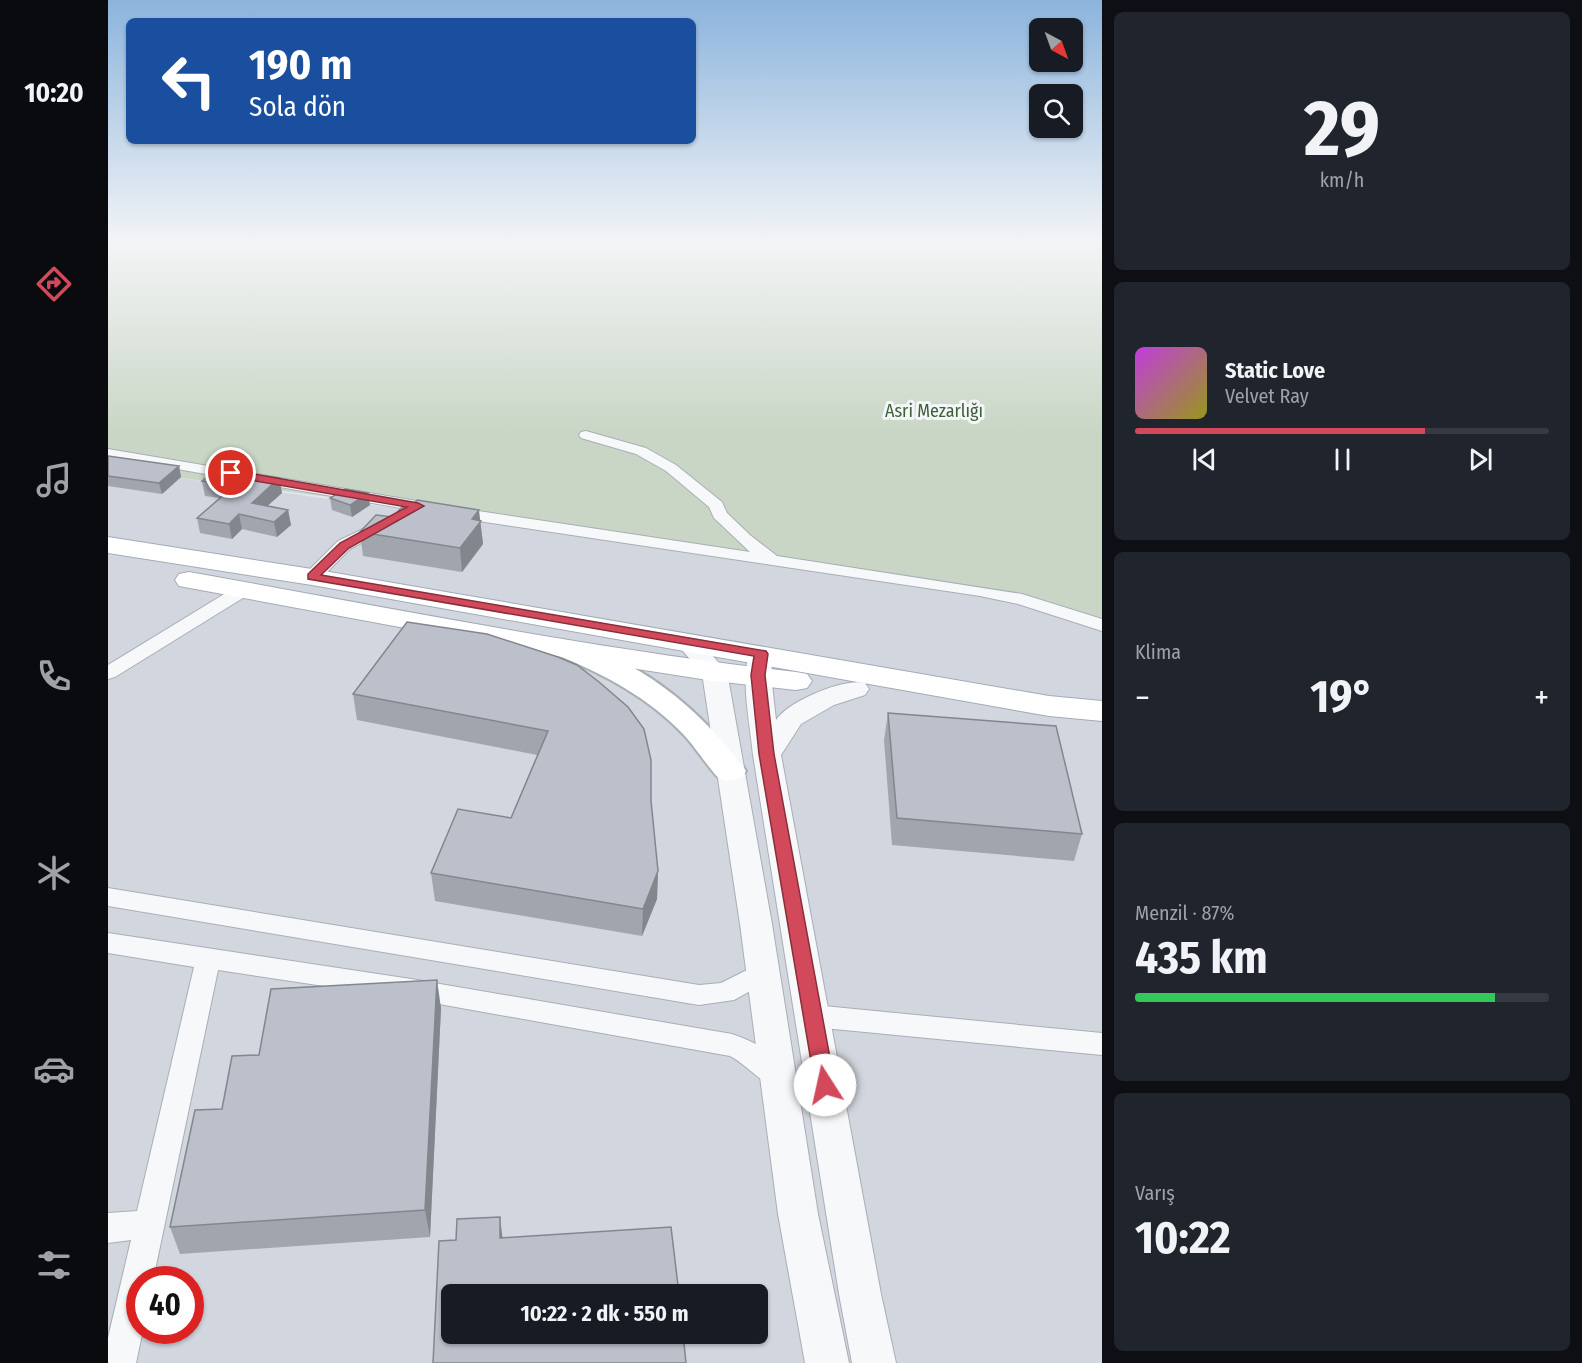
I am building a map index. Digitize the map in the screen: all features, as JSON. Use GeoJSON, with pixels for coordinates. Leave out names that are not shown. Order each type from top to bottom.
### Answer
{"type":"FeatureCollection","features":[{"type":"Feature","properties":{"kind":"main road"},"geometry":{"type":"LineString","coordinates":[[108,545],[312,577],[687,642],[856,689],[1102,730]]}},
{"type":"Feature","properties":{"kind":"main road"},"geometry":{"type":"LineString","coordinates":[[108,566],[567,649],[714,672],[760,664],[1049,706],[1102,711]]}},
{"type":"Feature","properties":{"kind":"main road"},"geometry":{"type":"LineString","coordinates":[[567,649],[625,674],[678,711],[709,742],[730,771]]}},
{"type":"Feature","properties":{"kind":"street"},"geometry":{"type":"LineString","coordinates":[[586,435],[641,451],[671,468],[716,504],[720,515],[744,539],[772,560]]}},
{"type":"Feature","properties":{"kind":"street"},"geometry":{"type":"LineString","coordinates":[[110,455],[794,565],[947,586],[1022,599],[1102,625]]}},
{"type":"Feature","properties":{"kind":"street"},"geometry":{"type":"LineString","coordinates":[[312,577],[344,545],[418,506]]}},
{"type":"Feature","properties":{"kind":"street"},"geometry":{"type":"LineString","coordinates":[[108,673],[245,589]]}},
{"type":"Feature","properties":{"kind":"street"},"geometry":{"type":"LineString","coordinates":[[687,642],[714,672],[763,972],[798,1214],[827,1363]]}},
{"type":"Feature","properties":{"kind":"street"},"geometry":{"type":"LineString","coordinates":[[760,664],[767,754],[860,1294],[874,1363]]}},
{"type":"Feature","properties":{"kind":"street"},"geometry":{"type":"LineString","coordinates":[[767,754],[791,718],[825,699],[856,689]]}},
{"type":"Feature","properties":{"kind":"street"},"geometry":{"type":"LineString","coordinates":[[108,897],[699,995],[725,993],[763,972]]}},
{"type":"Feature","properties":{"kind":"street"},"geometry":{"type":"LineString","coordinates":[[108,943],[207,960],[453,995],[634,1030],[732,1045],[747,1050],[764,1062],[777,1078]]}},
{"type":"Feature","properties":{"kind":"street"},"geometry":{"type":"LineString","coordinates":[[119,1363],[207,960]]}},
{"type":"Feature","properties":{"kind":"street"},"geometry":{"type":"LineString","coordinates":[[813,1016],[1102,1044]]}},
{"type":"Feature","properties":{"kind":"street"},"geometry":{"type":"LineString","coordinates":[[108,1228],[150,1224]]}},
{"type":"Feature","properties":{"kind":"shaded area"},"geometry":{"type":"Polygon","coordinates":[[[108,466],[1025,597],[1102,624],[1102,1363],[108,1363],[108,466]]]}},
{"type":"Feature","properties":{"kind":"green space","name":"Asri Mezarlığı"},"geometry":{"type":"Polygon","coordinates":[[[108,307],[1102,307],[1102,624],[1025,597],[623,535],[159,475],[108,466],[108,307]]]}},
{"type":"Feature","properties":{"kind":"building"},"geometry":{"type":"Polygon","coordinates":[[[108,456],[179,466],[159,483],[108,476],[108,456]]]}},
{"type":"Feature","properties":{"kind":"building"},"geometry":{"type":"Polygon","coordinates":[[[216,469],[279,478],[252,503],[288,510],[274,522],[239,514],[229,524],[197,518],[234,486],[202,481],[216,469]]]}},
{"type":"Feature","properties":{"kind":"building"},"geometry":{"type":"Polygon","coordinates":[[[345,489],[368,493],[350,505],[330,498],[345,489]]]}},
{"type":"Feature","properties":{"kind":"building"},"geometry":{"type":"Polygon","coordinates":[[[417,500],[479,510],[472,519],[481,521],[460,548],[360,532],[376,515],[393,517],[402,507],[410,508],[417,500]]]}},
{"type":"Feature","properties":{"kind":"building"},"geometry":{"type":"Polygon","coordinates":[[[407,622],[487,634],[558,657],[577,665],[628,707],[644,729],[651,760],[651,801],[658,871],[643,909],[431,873],[458,809],[511,818],[548,731],[353,694],[407,622]]]}},
{"type":"Feature","properties":{"kind":"building"},"geometry":{"type":"Polygon","coordinates":[[[888,713],[1056,726],[1082,834],[897,818],[888,713]]]}},
{"type":"Feature","properties":{"kind":"building"},"geometry":{"type":"Polygon","coordinates":[[[437,980],[425,1210],[170,1227],[195,1110],[222,1109],[232,1056],[259,1055],[271,989],[437,980]]]}},
{"type":"Feature","properties":{"kind":"building"},"geometry":{"type":"Polygon","coordinates":[[[500,1217],[500,1238],[671,1227],[678,1284],[441,1284],[441,1344],[684,1344],[686,1363],[433,1363],[439,1241],[456,1240],[457,1219],[500,1217]]]}},
{"type":"Feature","properties":{"kind":"route"},"geometry":{"type":"LineString","coordinates":[[231,473],[418,506],[344,545],[312,577],[761,654],[758,675],[767,754],[825,1085]]}}]}
